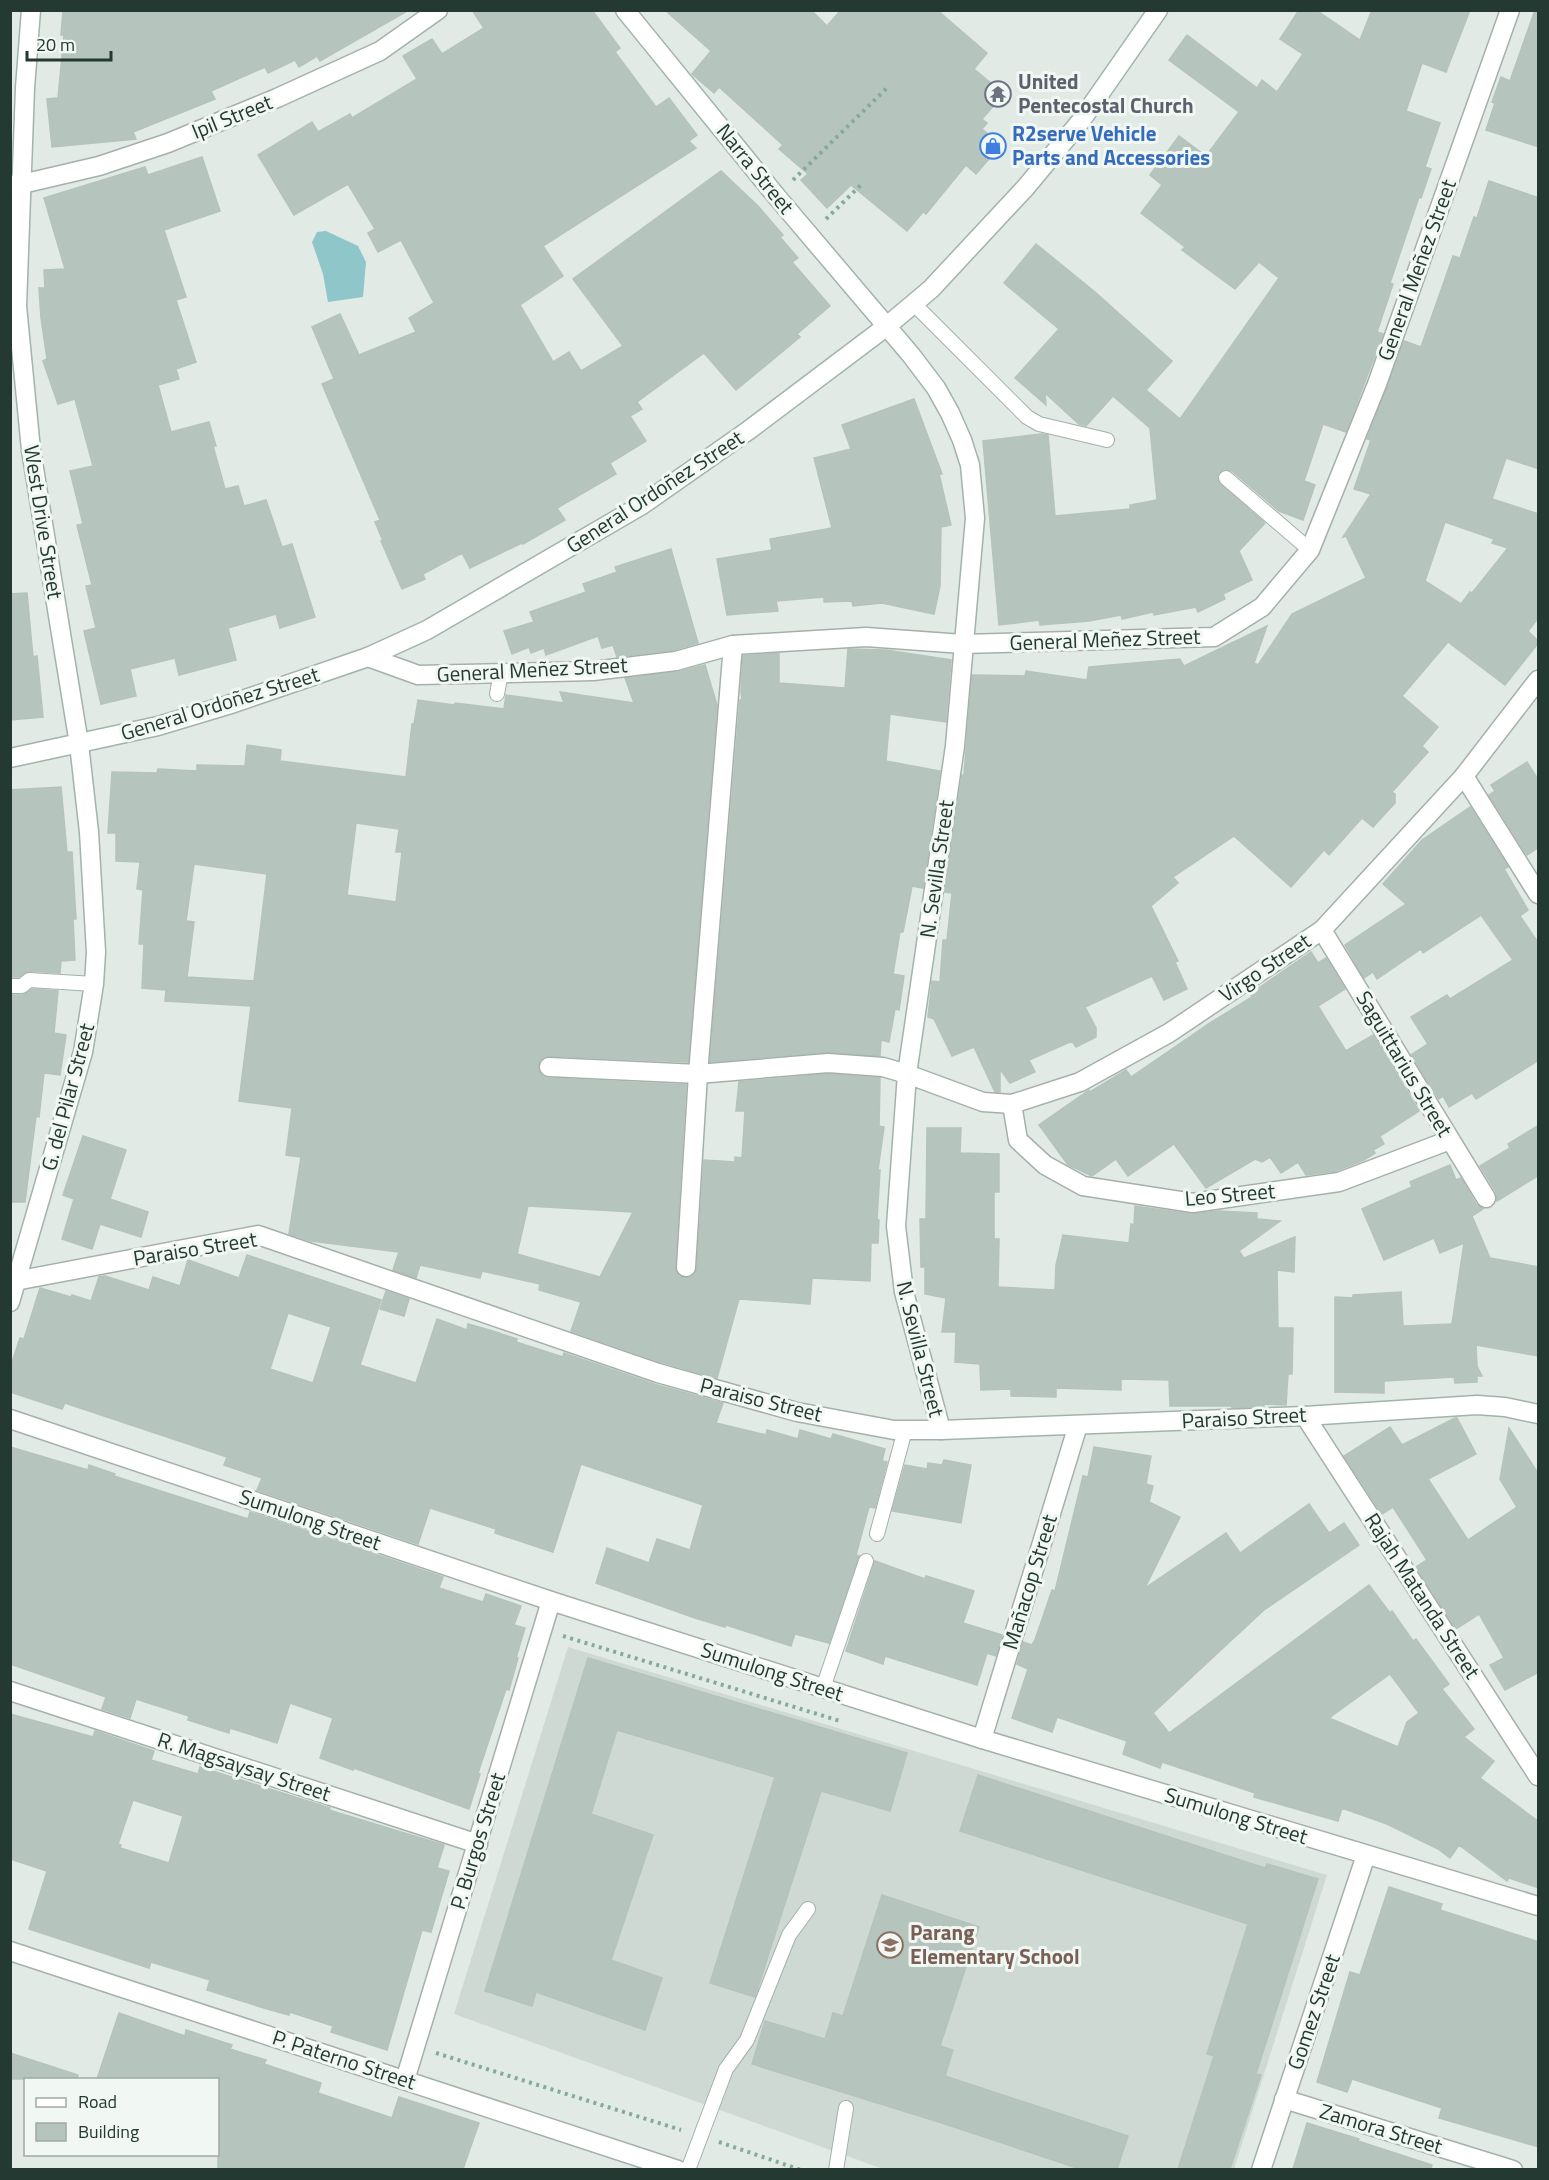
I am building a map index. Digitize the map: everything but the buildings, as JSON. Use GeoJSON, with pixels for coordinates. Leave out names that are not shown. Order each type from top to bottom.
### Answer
{"type":"FeatureCollection","features":[{"type":"Feature","properties":{"kind":"street","name":"West Drive Street"},"geometry":{"type":"LineString","coordinates":[[31,10],[18,88],[17,306],[31,450],[79,744]]}},
{"type":"Feature","properties":{"kind":"street","name":"Ipil Street"},"geometry":{"type":"LineString","coordinates":[[16,184],[109,162],[168,142],[277,98],[380,51],[438,10]]}},
{"type":"Feature","properties":{"kind":"street","name":"Narra Street"},"geometry":{"type":"LineString","coordinates":[[625,10],[770,188],[887,326]]}},
{"type":"Feature","properties":{"kind":"street","name":"General Ordoñez Street"},"geometry":{"type":"LineString","coordinates":[[10,758],[158,726],[228,705],[368,657],[427,630],[642,505],[740,437],[914,304],[973,246],[1054,154],[1110,81],[1158,10]]}},
{"type":"Feature","properties":{"kind":"street","name":"General Meñez Street"},"geometry":{"type":"LineString","coordinates":[[368,657],[418,675],[593,672],[676,661],[733,645],[866,637],[963,644],[1214,637],[1262,607],[1310,550],[1377,384],[1510,10]]}},
{"type":"Feature","properties":{"kind":"street","name":"N. Sevilla Street"},"geometry":{"type":"LineString","coordinates":[[887,326],[936,388],[962,440],[970,465],[975,518],[955,746],[907,1074],[896,1226],[904,1292],[941,1430]]}},
{"type":"Feature","properties":{"kind":"street"},"geometry":{"type":"LineString","coordinates":[[686,1267],[698,1074],[733,645]]}},
{"type":"Feature","properties":{"kind":"street","name":"Virgo Street"},"geometry":{"type":"LineString","coordinates":[[549,1067],[698,1074],[828,1063],[883,1067],[983,1102],[1012,1104],[1080,1082],[1169,1033],[1322,930],[1464,776],[1539,680]]}},
{"type":"Feature","properties":{"kind":"street","name":"G. del Pilar Street"},"geometry":{"type":"LineString","coordinates":[[10,1302],[83,1052],[94,984],[96,952],[89,832],[79,744]]}},
{"type":"Feature","properties":{"kind":"street"},"geometry":{"type":"LineString","coordinates":[[1464,776],[1539,894]]}},
{"type":"Feature","properties":{"kind":"street","name":"Saguittarius Street"},"geometry":{"type":"LineString","coordinates":[[1322,930],[1486,1198]]}},
{"type":"Feature","properties":{"kind":"street","name":"Leo Street"},"geometry":{"type":"LineString","coordinates":[[1012,1104],[1018,1140],[1045,1165],[1083,1186],[1193,1203],[1340,1182],[1450,1140]]}},
{"type":"Feature","properties":{"kind":"street","name":"Paraiso Street"},"geometry":{"type":"LineString","coordinates":[[14,1282],[258,1235],[658,1373],[797,1412],[905,1430],[1305,1416],[1477,1405],[1506,1407],[1539,1414]]}},
{"type":"Feature","properties":{"kind":"street","name":"Rajah Matanda Street"},"geometry":{"type":"LineString","coordinates":[[1305,1416],[1539,1776]]}},
{"type":"Feature","properties":{"kind":"street","name":"Sumulong Street"},"geometry":{"type":"LineString","coordinates":[[10,1419],[551,1601],[982,1739],[1539,1906]]}},
{"type":"Feature","properties":{"kind":"street","name":"Mañacop Street"},"geometry":{"type":"LineString","coordinates":[[982,1739],[1078,1425]]}},
{"type":"Feature","properties":{"kind":"street","name":"P. Burgos Street"},"geometry":{"type":"LineString","coordinates":[[405,2080],[551,1601]]}},
{"type":"Feature","properties":{"kind":"street","name":"R. Magsaysay Street"},"geometry":{"type":"LineString","coordinates":[[10,1691],[477,1844]]}},
{"type":"Feature","properties":{"kind":"street","name":"Gomez Street"},"geometry":{"type":"LineString","coordinates":[[1261,2169],[1366,1855]]}},
{"type":"Feature","properties":{"kind":"street","name":"P. Paterno Street"},"geometry":{"type":"LineString","coordinates":[[10,1951],[678,2169]]}},
{"type":"Feature","properties":{"kind":"street","name":"Zamora Street"},"geometry":{"type":"LineString","coordinates":[[1284,2099],[1513,2169]]}},
{"type":"Feature","properties":{"kind":"lane"},"geometry":{"type":"LineString","coordinates":[[914,304],[1027,417],[1039,424],[1107,440]]}},
{"type":"Feature","properties":{"kind":"lane"},"geometry":{"type":"LineString","coordinates":[[1226,478],[1310,550]]}},
{"type":"Feature","properties":{"kind":"lane"},"geometry":{"type":"LineString","coordinates":[[497,693],[501,673]]}},
{"type":"Feature","properties":{"kind":"lane"},"geometry":{"type":"LineString","coordinates":[[10,986],[21,986],[29,980],[94,984]]}},
{"type":"Feature","properties":{"kind":"lane"},"geometry":{"type":"LineString","coordinates":[[877,1534],[905,1430]]}},
{"type":"Feature","properties":{"kind":"lane"},"geometry":{"type":"LineString","coordinates":[[823,1688],[866,1561]]}},
{"type":"Feature","properties":{"kind":"lane"},"geometry":{"type":"LineString","coordinates":[[688,2169],[726,2069],[747,2040],[789,1935],[808,1909]]}},
{"type":"Feature","properties":{"kind":"lane"},"geometry":{"type":"LineString","coordinates":[[836,2169],[846,2108]]}},
{"type":"Feature","properties":{"kind":"path"},"geometry":{"type":"LineString","coordinates":[[792,182],[889,86]]}},
{"type":"Feature","properties":{"kind":"path"},"geometry":{"type":"LineString","coordinates":[[822,223],[862,184]]}},
{"type":"Feature","properties":{"kind":"path"},"geometry":{"type":"LineString","coordinates":[[416,2046],[801,2169]]}},
{"type":"Feature","properties":{"kind":"shaded area","name":"Parang Elementary School"},"geometry":{"type":"Polygon","coordinates":[[[568,1647],[1327,1875],[1234,2169],[883,2169],[454,2014],[568,1647]]]}},
{"type":"Feature","properties":{"kind":"water"},"geometry":{"type":"Polygon","coordinates":[[[326,231],[358,246],[366,262],[363,297],[328,302],[323,274],[312,242],[317,232],[326,231]]]}},
{"type":"Feature","properties":{"kind":"place","name":"United Pentecostal Church"},"geometry":{"type":"Point","coordinates":[998,94]}},
{"type":"Feature","properties":{"kind":"place","name":"R2serve Vehicle Parts and Accessories"},"geometry":{"type":"Point","coordinates":[993,146]}},
{"type":"Feature","properties":{"kind":"place","name":"Parang Elementary School"},"geometry":{"type":"Point","coordinates":[890,1945]}}]}
